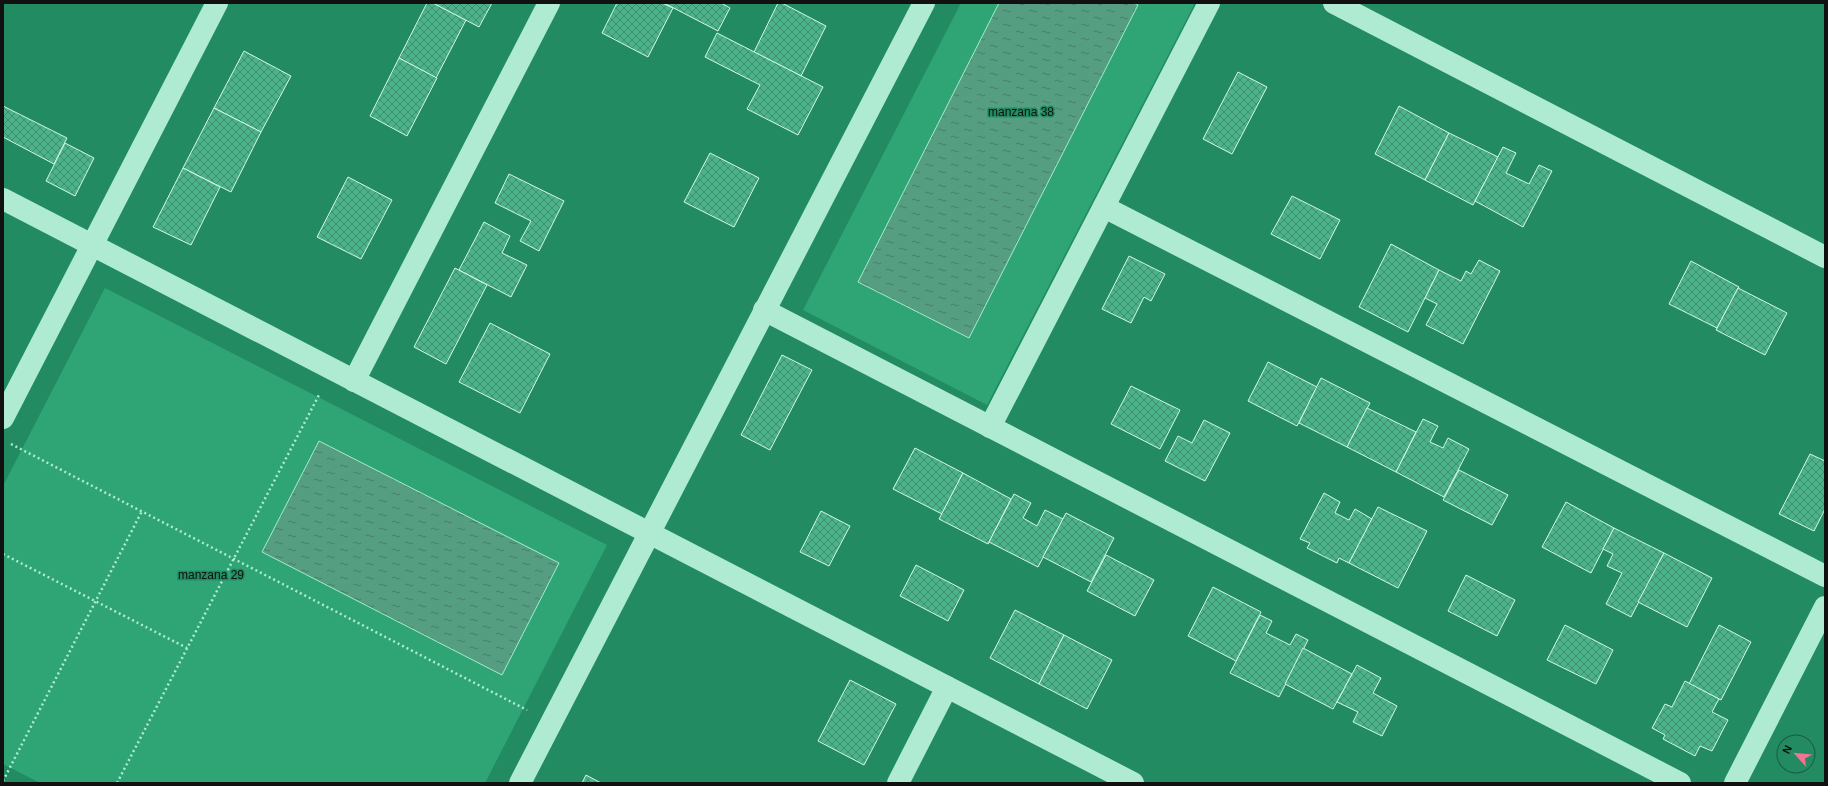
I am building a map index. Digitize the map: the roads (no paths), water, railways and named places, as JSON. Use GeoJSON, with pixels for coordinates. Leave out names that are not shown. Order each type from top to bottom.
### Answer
{"type":"FeatureCollection","features":[{"type":"Feature","properties":{"kind":"street"},"geometry":{"type":"LineString","coordinates":[[3,418],[217,3]]}},
{"type":"Feature","properties":{"kind":"street"},"geometry":{"type":"LineString","coordinates":[[354,381],[549,3]]}},
{"type":"Feature","properties":{"kind":"street"},"geometry":{"type":"LineString","coordinates":[[520,783],[924,3]]}},
{"type":"Feature","properties":{"kind":"street"},"geometry":{"type":"LineString","coordinates":[[990,427],[1209,3]]}},
{"type":"Feature","properties":{"kind":"street"},"geometry":{"type":"LineString","coordinates":[[1334,3],[1825,257]]}},
{"type":"Feature","properties":{"kind":"street"},"geometry":{"type":"LineString","coordinates":[[3,199],[1133,783]]}},
{"type":"Feature","properties":{"kind":"street"},"geometry":{"type":"LineString","coordinates":[[1104,207],[1825,576]]}},
{"type":"Feature","properties":{"kind":"street"},"geometry":{"type":"LineString","coordinates":[[764,310],[1680,783]]}},
{"type":"Feature","properties":{"kind":"street"},"geometry":{"type":"LineString","coordinates":[[1735,783],[1825,607]]}},
{"type":"Feature","properties":{"kind":"street"},"geometry":{"type":"LineString","coordinates":[[898,783],[947,687]]}},
{"type":"Feature","properties":{"kind":"water"},"geometry":{"type":"Polygon","coordinates":[[[999,3],[1134,3],[1138,5],[969,338],[858,282],[999,3]]]}},
{"type":"Feature","properties":{"kind":"water"},"geometry":{"type":"Polygon","coordinates":[[[319,441],[559,563],[502,675],[262,552],[319,441]]]}},
{"type":"Feature","properties":{"kind":"park label","name":"manzana 38"},"geometry":{"type":"Point","coordinates":[1021,112]}},
{"type":"Feature","properties":{"kind":"park label","name":"manzana 29"},"geometry":{"type":"Point","coordinates":[211,575]}}]}
